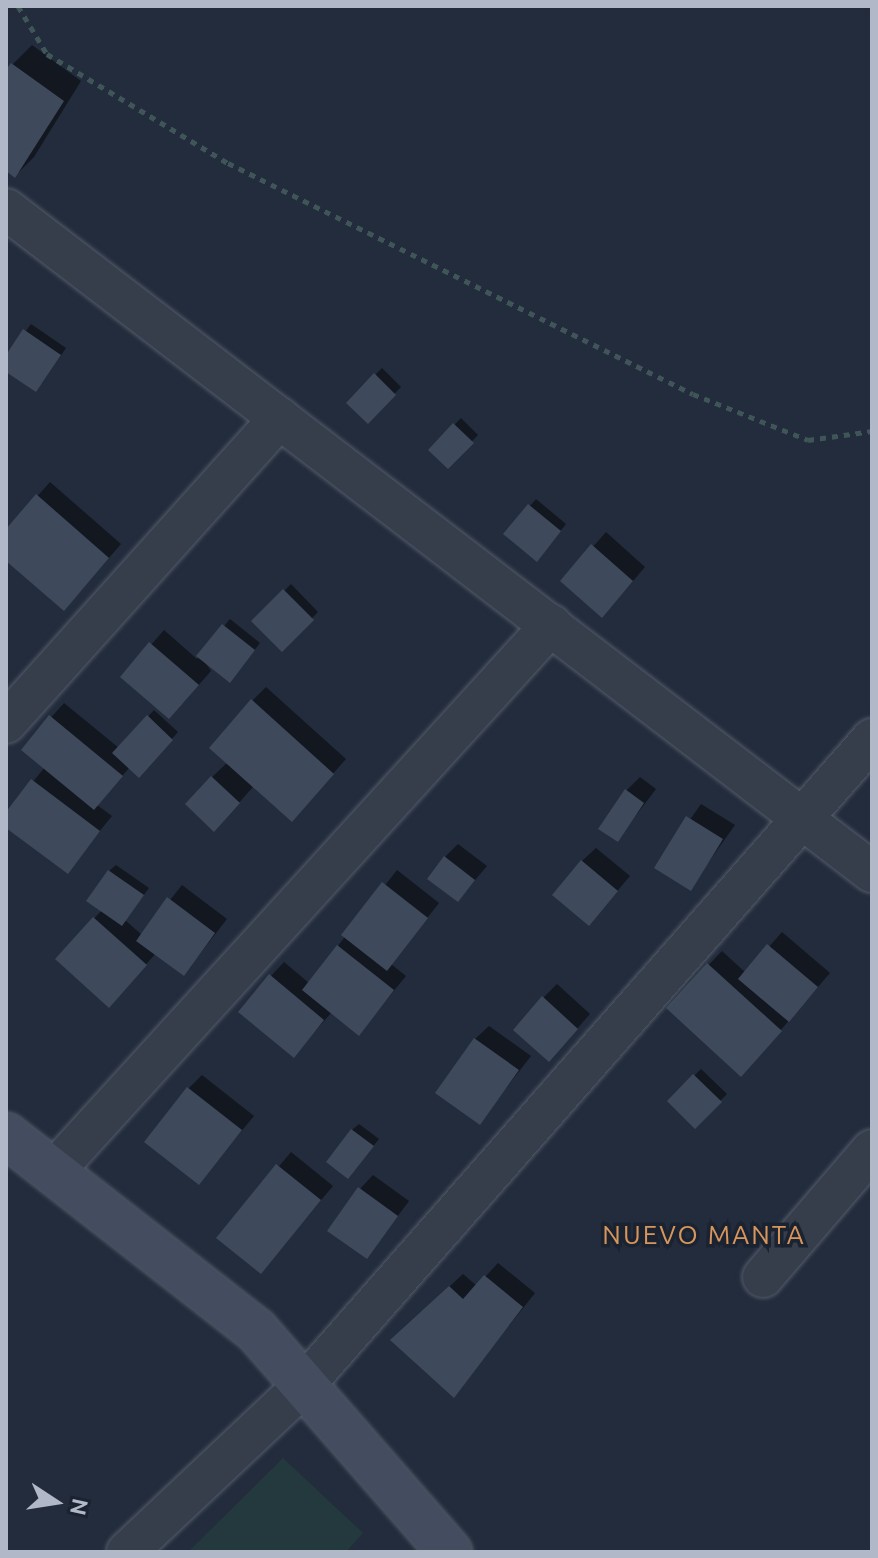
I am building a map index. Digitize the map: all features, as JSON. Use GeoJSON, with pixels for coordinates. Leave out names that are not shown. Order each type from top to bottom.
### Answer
{"type":"FeatureCollection","features":[{"type":"Feature","properties":{"kind":"street"},"geometry":{"type":"LineString","coordinates":[[13,229],[280,418],[872,872]]}},
{"type":"Feature","properties":{"kind":"street"},"geometry":{"type":"LineString","coordinates":[[6,723],[280,418]]}},
{"type":"Feature","properties":{"kind":"street"},"geometry":{"type":"LineString","coordinates":[[53,1172],[551,625]]}},
{"type":"Feature","properties":{"kind":"street"},"geometry":{"type":"LineString","coordinates":[[127,1552],[305,1384],[872,739]]}},
{"type":"Feature","properties":{"kind":"street"},"geometry":{"type":"LineString","coordinates":[[6,1135],[256,1330],[450,1552]]}},
{"type":"Feature","properties":{"kind":"street"},"geometry":{"type":"LineString","coordinates":[[763,1277],[872,1150]]}},
{"type":"Feature","properties":{"kind":"path"},"geometry":{"type":"LineString","coordinates":[[18,6],[47,54],[242,170],[693,394],[808,440],[872,431]]}},
{"type":"Feature","properties":{"kind":"green space"},"geometry":{"type":"Polygon","coordinates":[[[283,1458],[363,1533],[346,1552],[188,1552],[283,1458]]]}},
{"type":"Feature","properties":{"kind":"building"},"geometry":{"type":"Polygon","coordinates":[[[11,63],[64,101],[15,178],[6,171],[6,69],[11,63]]]}},
{"type":"Feature","properties":{"kind":"building"},"geometry":{"type":"Polygon","coordinates":[[[23,329],[61,355],[36,392],[6,372],[6,355],[23,329]]]}},
{"type":"Feature","properties":{"kind":"building"},"geometry":{"type":"Polygon","coordinates":[[[374,373],[396,395],[368,424],[346,403],[374,373]]]}},
{"type":"Feature","properties":{"kind":"building"},"geometry":{"type":"Polygon","coordinates":[[[453,423],[474,443],[448,469],[428,450],[453,423]]]}},
{"type":"Feature","properties":{"kind":"building"},"geometry":{"type":"Polygon","coordinates":[[[36,494],[109,558],[64,611],[6,561],[6,529],[36,494]]]}},
{"type":"Feature","properties":{"kind":"building"},"geometry":{"type":"Polygon","coordinates":[[[528,504],[561,531],[537,562],[503,534],[528,504]]]}},
{"type":"Feature","properties":{"kind":"building"},"geometry":{"type":"Polygon","coordinates":[[[591,544],[633,581],[602,618],[560,581],[591,544]]]}},
{"type":"Feature","properties":{"kind":"building"},"geometry":{"type":"Polygon","coordinates":[[[283,589],[314,620],[282,652],[251,621],[283,589]]]}},
{"type":"Feature","properties":{"kind":"building"},"geometry":{"type":"Polygon","coordinates":[[[222,624],[255,650],[230,683],[196,656],[222,624]]]}},
{"type":"Feature","properties":{"kind":"building"},"geometry":{"type":"Polygon","coordinates":[[[149,642],[199,685],[169,719],[120,677],[149,642]]]}},
{"type":"Feature","properties":{"kind":"building"},"geometry":{"type":"Polygon","coordinates":[[[251,699],[334,774],[292,822],[209,748],[251,699]]]}},
{"type":"Feature","properties":{"kind":"building"},"geometry":{"type":"Polygon","coordinates":[[[49,715],[123,776],[94,810],[21,750],[49,715]]]}},
{"type":"Feature","properties":{"kind":"building"},"geometry":{"type":"Polygon","coordinates":[[[147,715],[173,740],[139,778],[112,753],[147,715]]]}},
{"type":"Feature","properties":{"kind":"building"},"geometry":{"type":"Polygon","coordinates":[[[211,776],[240,803],[214,832],[185,804],[211,776]]]}},
{"type":"Feature","properties":{"kind":"building"},"geometry":{"type":"Polygon","coordinates":[[[31,779],[100,831],[68,874],[6,828],[6,812],[31,779]]]}},
{"type":"Feature","properties":{"kind":"building"},"geometry":{"type":"Polygon","coordinates":[[[625,789],[644,803],[618,842],[598,829],[625,789]]]}},
{"type":"Feature","properties":{"kind":"building"},"geometry":{"type":"Polygon","coordinates":[[[686,816],[723,839],[691,891],[654,868],[686,816]]]}},
{"type":"Feature","properties":{"kind":"building"},"geometry":{"type":"Polygon","coordinates":[[[444,856],[475,880],[458,902],[427,879],[444,856]]]}},
{"type":"Feature","properties":{"kind":"building"},"geometry":{"type":"Polygon","coordinates":[[[581,860],[618,891],[589,926],[552,895],[581,860]]]}},
{"type":"Feature","properties":{"kind":"building"},"geometry":{"type":"Polygon","coordinates":[[[108,870],[144,895],[122,926],[86,901],[108,870]]]}},
{"type":"Feature","properties":{"kind":"building"},"geometry":{"type":"Polygon","coordinates":[[[382,882],[428,918],[387,971],[341,935],[382,882]]]}},
{"type":"Feature","properties":{"kind":"building"},"geometry":{"type":"Polygon","coordinates":[[[167,897],[215,933],[184,976],[136,941],[167,897]]]}},
{"type":"Feature","properties":{"kind":"building"},"geometry":{"type":"Polygon","coordinates":[[[93,917],[147,965],[109,1008],[55,959],[93,917]]]}},
{"type":"Feature","properties":{"kind":"building"},"geometry":{"type":"Polygon","coordinates":[[[767,944],[818,987],[789,1022],[738,979],[767,944]]]}},
{"type":"Feature","properties":{"kind":"building"},"geometry":{"type":"Polygon","coordinates":[[[337,945],[394,990],[359,1036],[302,990],[337,945]]]}},
{"type":"Feature","properties":{"kind":"building"},"geometry":{"type":"Polygon","coordinates":[[[707,963],[782,1031],[741,1077],[666,1008],[707,963]]]}},
{"type":"Feature","properties":{"kind":"building"},"geometry":{"type":"Polygon","coordinates":[[[269,974],[324,1020],[294,1058],[238,1012],[269,974]]]}},
{"type":"Feature","properties":{"kind":"building"},"geometry":{"type":"Polygon","coordinates":[[[542,996],[578,1029],[549,1062],[513,1030],[542,996]]]}},
{"type":"Feature","properties":{"kind":"building"},"geometry":{"type":"Polygon","coordinates":[[[474,1038],[519,1070],[480,1125],[435,1093],[474,1038]]]}},
{"type":"Feature","properties":{"kind":"building"},"geometry":{"type":"Polygon","coordinates":[[[693,1074],[722,1102],[695,1129],[667,1101],[693,1074]]]}},
{"type":"Feature","properties":{"kind":"building"},"geometry":{"type":"Polygon","coordinates":[[[187,1087],[242,1130],[199,1185],[144,1142],[187,1087]]]}},
{"type":"Feature","properties":{"kind":"building"},"geometry":{"type":"Polygon","coordinates":[[[351,1129],[374,1146],[348,1179],[326,1162],[351,1129]]]}},
{"type":"Feature","properties":{"kind":"building"},"geometry":{"type":"Polygon","coordinates":[[[276,1164],[321,1200],[261,1274],[216,1238],[276,1164]]]}},
{"type":"Feature","properties":{"kind":"building"},"geometry":{"type":"Polygon","coordinates":[[[358,1187],[398,1216],[367,1259],[327,1231],[358,1187]]]}},
{"type":"Feature","properties":{"kind":"building"},"geometry":{"type":"Polygon","coordinates":[[[484,1275],[523,1307],[454,1398],[390,1340],[449,1286],[463,1299],[484,1275]]]}},
{"type":"Feature","properties":{"kind":"district","name":"NUEVO MANTA"},"geometry":{"type":"Point","coordinates":[704,1235]}}]}
